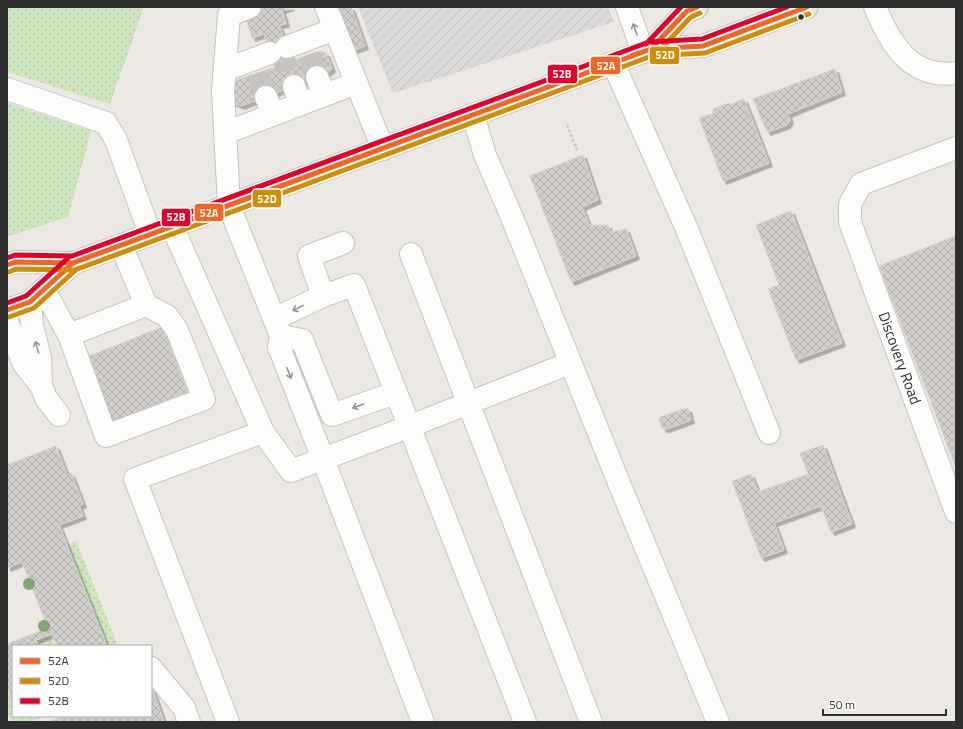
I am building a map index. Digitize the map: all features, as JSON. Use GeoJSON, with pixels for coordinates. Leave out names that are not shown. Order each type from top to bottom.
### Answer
{"type":"FeatureCollection","features":[{"type":"Feature","properties":{"kind":"main road"},"geometry":{"type":"LineString","coordinates":[[7,265],[15,262],[73,263],[647,50],[703,46],[807,7]]}},
{"type":"Feature","properties":{"kind":"main road"},"geometry":{"type":"LineString","coordinates":[[647,50],[687,11],[693,8]]}},
{"type":"Feature","properties":{"kind":"main road"},"geometry":{"type":"LineString","coordinates":[[7,310],[37,296],[73,263]]}},
{"type":"Feature","properties":{"kind":"street"},"geometry":{"type":"LineString","coordinates":[[250,7],[230,11],[223,91],[229,206],[277,328],[279,347],[423,722]]}},
{"type":"Feature","properties":{"kind":"street"},"geometry":{"type":"LineString","coordinates":[[326,7],[383,149]]}},
{"type":"Feature","properties":{"kind":"street"},"geometry":{"type":"LineString","coordinates":[[627,7],[647,50]]}},
{"type":"Feature","properties":{"kind":"street"},"geometry":{"type":"LineString","coordinates":[[875,7],[894,43],[912,63],[925,71],[948,74],[956,73]]}},
{"type":"Feature","properties":{"kind":"street"},"geometry":{"type":"LineString","coordinates":[[225,70],[280,55],[335,29]]}},
{"type":"Feature","properties":{"kind":"street"},"geometry":{"type":"LineString","coordinates":[[613,63],[686,227],[769,433]]}},
{"type":"Feature","properties":{"kind":"street"},"geometry":{"type":"LineString","coordinates":[[225,133],[270,106],[297,95],[321,86],[356,83]]}},
{"type":"Feature","properties":{"kind":"street"},"geometry":{"type":"LineString","coordinates":[[7,89],[106,123],[116,140],[150,234]]}},
{"type":"Feature","properties":{"kind":"street"},"geometry":{"type":"LineString","coordinates":[[473,115],[485,155],[511,215],[570,363],[718,722]]}},
{"type":"Feature","properties":{"kind":"street","name":"Discovery Road"},"geometry":{"type":"LineString","coordinates":[[956,148],[861,184],[850,204],[850,222],[956,512]]}},
{"type":"Feature","properties":{"kind":"street"},"geometry":{"type":"LineString","coordinates":[[172,226],[263,432],[291,471],[408,427],[570,363]]}},
{"type":"Feature","properties":{"kind":"street"},"geometry":{"type":"LineString","coordinates":[[322,296],[309,256],[343,243]]}},
{"type":"Feature","properties":{"kind":"street"},"geometry":{"type":"LineString","coordinates":[[37,296],[69,335],[106,436],[204,399],[177,330],[167,316],[146,305],[121,245]]}},
{"type":"Feature","properties":{"kind":"street"},"geometry":{"type":"LineString","coordinates":[[411,254],[591,722]]}},
{"type":"Feature","properties":{"kind":"street"},"geometry":{"type":"LineString","coordinates":[[277,328],[322,296],[354,285],[408,427],[525,722]]}},
{"type":"Feature","properties":{"kind":"street"},"geometry":{"type":"LineString","coordinates":[[7,321],[24,364],[45,401],[40,357],[32,326],[37,296]]}},
{"type":"Feature","properties":{"kind":"street"},"geometry":{"type":"LineString","coordinates":[[69,335],[146,305]]}},
{"type":"Feature","properties":{"kind":"street"},"geometry":{"type":"LineString","coordinates":[[277,328],[302,340],[332,415],[395,393]]}},
{"type":"Feature","properties":{"kind":"street"},"geometry":{"type":"LineString","coordinates":[[228,722],[135,479],[263,432]]}},
{"type":"Feature","properties":{"kind":"street"},"geometry":{"type":"LineString","coordinates":[[152,669],[184,708],[189,722]]}},
{"type":"Feature","properties":{"kind":"path"},"geometry":{"type":"LineString","coordinates":[[568,125],[577,150]]}},
{"type":"Feature","properties":{"kind":"shaded area"},"geometry":{"type":"Polygon","coordinates":[[[358,7],[608,7],[614,22],[393,93],[358,7]]]}},
{"type":"Feature","properties":{"kind":"green space"},"geometry":{"type":"Polygon","coordinates":[[[7,7],[144,7],[110,104],[7,72],[7,7]]]}},
{"type":"Feature","properties":{"kind":"green space"},"geometry":{"type":"Polygon","coordinates":[[[7,103],[91,131],[68,217],[7,237],[7,103]]]}},
{"type":"Feature","properties":{"kind":"green space"},"geometry":{"type":"Polygon","coordinates":[[[76,541],[118,645],[107,645],[67,545],[76,541]]]}},
{"type":"Feature","properties":{"kind":"green space"},"geometry":{"type":"Polygon","coordinates":[[[50,635],[55,645],[38,645],[36,640],[50,635]]]}},
{"type":"Feature","properties":{"kind":"green space"},"geometry":{"type":"Polygon","coordinates":[[[7,687],[12,700],[12,717],[41,718],[30,722],[11,722],[7,712],[7,687]]]}},
{"type":"Feature","properties":{"kind":"building"},"geometry":{"type":"Polygon","coordinates":[[[266,7],[291,7],[282,10],[286,24],[279,25],[292,61],[319,51],[326,53],[332,69],[327,73],[241,106],[232,102],[230,82],[276,67],[264,34],[252,38],[245,16],[266,7]]]}},
{"type":"Feature","properties":{"kind":"building"},"geometry":{"type":"Polygon","coordinates":[[[331,7],[351,7],[365,46],[348,52],[331,7]]]}},
{"type":"Feature","properties":{"kind":"building"},"geometry":{"type":"Polygon","coordinates":[[[835,69],[842,92],[788,114],[790,120],[787,125],[767,132],[753,99],[835,69]]]}},
{"type":"Feature","properties":{"kind":"building"},"geometry":{"type":"Polygon","coordinates":[[[744,99],[769,163],[723,181],[699,118],[714,113],[713,109],[744,99]]]}},
{"type":"Feature","properties":{"kind":"building"},"geometry":{"type":"Polygon","coordinates":[[[583,155],[598,200],[582,207],[589,225],[608,225],[610,232],[626,229],[636,256],[571,282],[530,176],[583,155]]]}},
{"type":"Feature","properties":{"kind":"building"},"geometry":{"type":"Polygon","coordinates":[[[791,211],[842,343],[796,360],[768,289],[779,285],[756,225],[791,211]]]}},
{"type":"Feature","properties":{"kind":"building"},"geometry":{"type":"Polygon","coordinates":[[[956,236],[956,468],[879,266],[956,236]]]}},
{"type":"Feature","properties":{"kind":"building"},"geometry":{"type":"Polygon","coordinates":[[[162,327],[188,392],[112,422],[87,357],[162,327]]]}},
{"type":"Feature","properties":{"kind":"building"},"geometry":{"type":"Polygon","coordinates":[[[686,408],[688,409],[691,420],[666,429],[662,428],[659,419],[660,417],[686,408]]]}},
{"type":"Feature","properties":{"kind":"building"},"geometry":{"type":"Polygon","coordinates":[[[823,445],[852,524],[831,532],[821,506],[774,523],[784,550],[761,558],[732,481],[751,474],[758,492],[808,474],[800,453],[823,445]]]}},
{"type":"Feature","properties":{"kind":"building"},"geometry":{"type":"Polygon","coordinates":[[[56,446],[67,475],[71,473],[83,504],[79,506],[83,516],[59,525],[107,645],[57,645],[52,634],[36,640],[38,645],[12,645],[12,700],[7,687],[7,644],[48,628],[22,562],[7,568],[7,465],[56,446]]]}},
{"type":"Feature","properties":{"kind":"building"},"geometry":{"type":"Polygon","coordinates":[[[152,688],[164,722],[49,722],[62,717],[152,717],[152,688]]]}},
{"type":"Feature","properties":{"kind":"tunnel"},"geometry":{"type":"LineString","coordinates":[[280,49],[294,86]]}},
{"type":"Feature","properties":{"kind":"tunnel"},"geometry":{"type":"LineString","coordinates":[[309,55],[317,77]]}},
{"type":"Feature","properties":{"kind":"tunnel"},"geometry":{"type":"LineString","coordinates":[[258,73],[266,97]]}},
{"type":"Feature","properties":{"kind":"transit line","name":"52B"},"geometry":{"type":"LineString","coordinates":[[646,44],[681,7]]}},
{"type":"Feature","properties":{"kind":"transit line","name":"52A"},"geometry":{"type":"LineString","coordinates":[[633,55],[651,49],[687,11],[697,7]]}},
{"type":"Feature","properties":{"kind":"transit line","name":"52B"},"geometry":{"type":"LineString","coordinates":[[7,258],[15,255],[72,256],[649,42],[702,39],[787,7]]}},
{"type":"Feature","properties":{"kind":"transit line","name":"52A"},"geometry":{"type":"LineString","coordinates":[[7,265],[15,262],[73,263],[651,49],[703,46],[807,7]]}},
{"type":"Feature","properties":{"kind":"transit line","name":"52D"},"geometry":{"type":"LineString","coordinates":[[635,62],[655,55],[691,17],[700,13]]}},
{"type":"Feature","properties":{"kind":"transit line","name":"52D"},"geometry":{"type":"LineString","coordinates":[[9,272],[16,269],[75,270],[652,56],[705,53],[809,14]]}},
{"type":"Feature","properties":{"kind":"transit line","name":"52A"},"geometry":{"type":"LineString","coordinates":[[7,310],[30,302],[73,263],[91,256]]}},
{"type":"Feature","properties":{"kind":"transit line","name":"52B"},"geometry":{"type":"LineString","coordinates":[[7,303],[26,296],[68,258]]}},
{"type":"Feature","properties":{"kind":"transit line","name":"52D"},"geometry":{"type":"LineString","coordinates":[[9,317],[34,308],[77,269],[94,263]]}}]}
